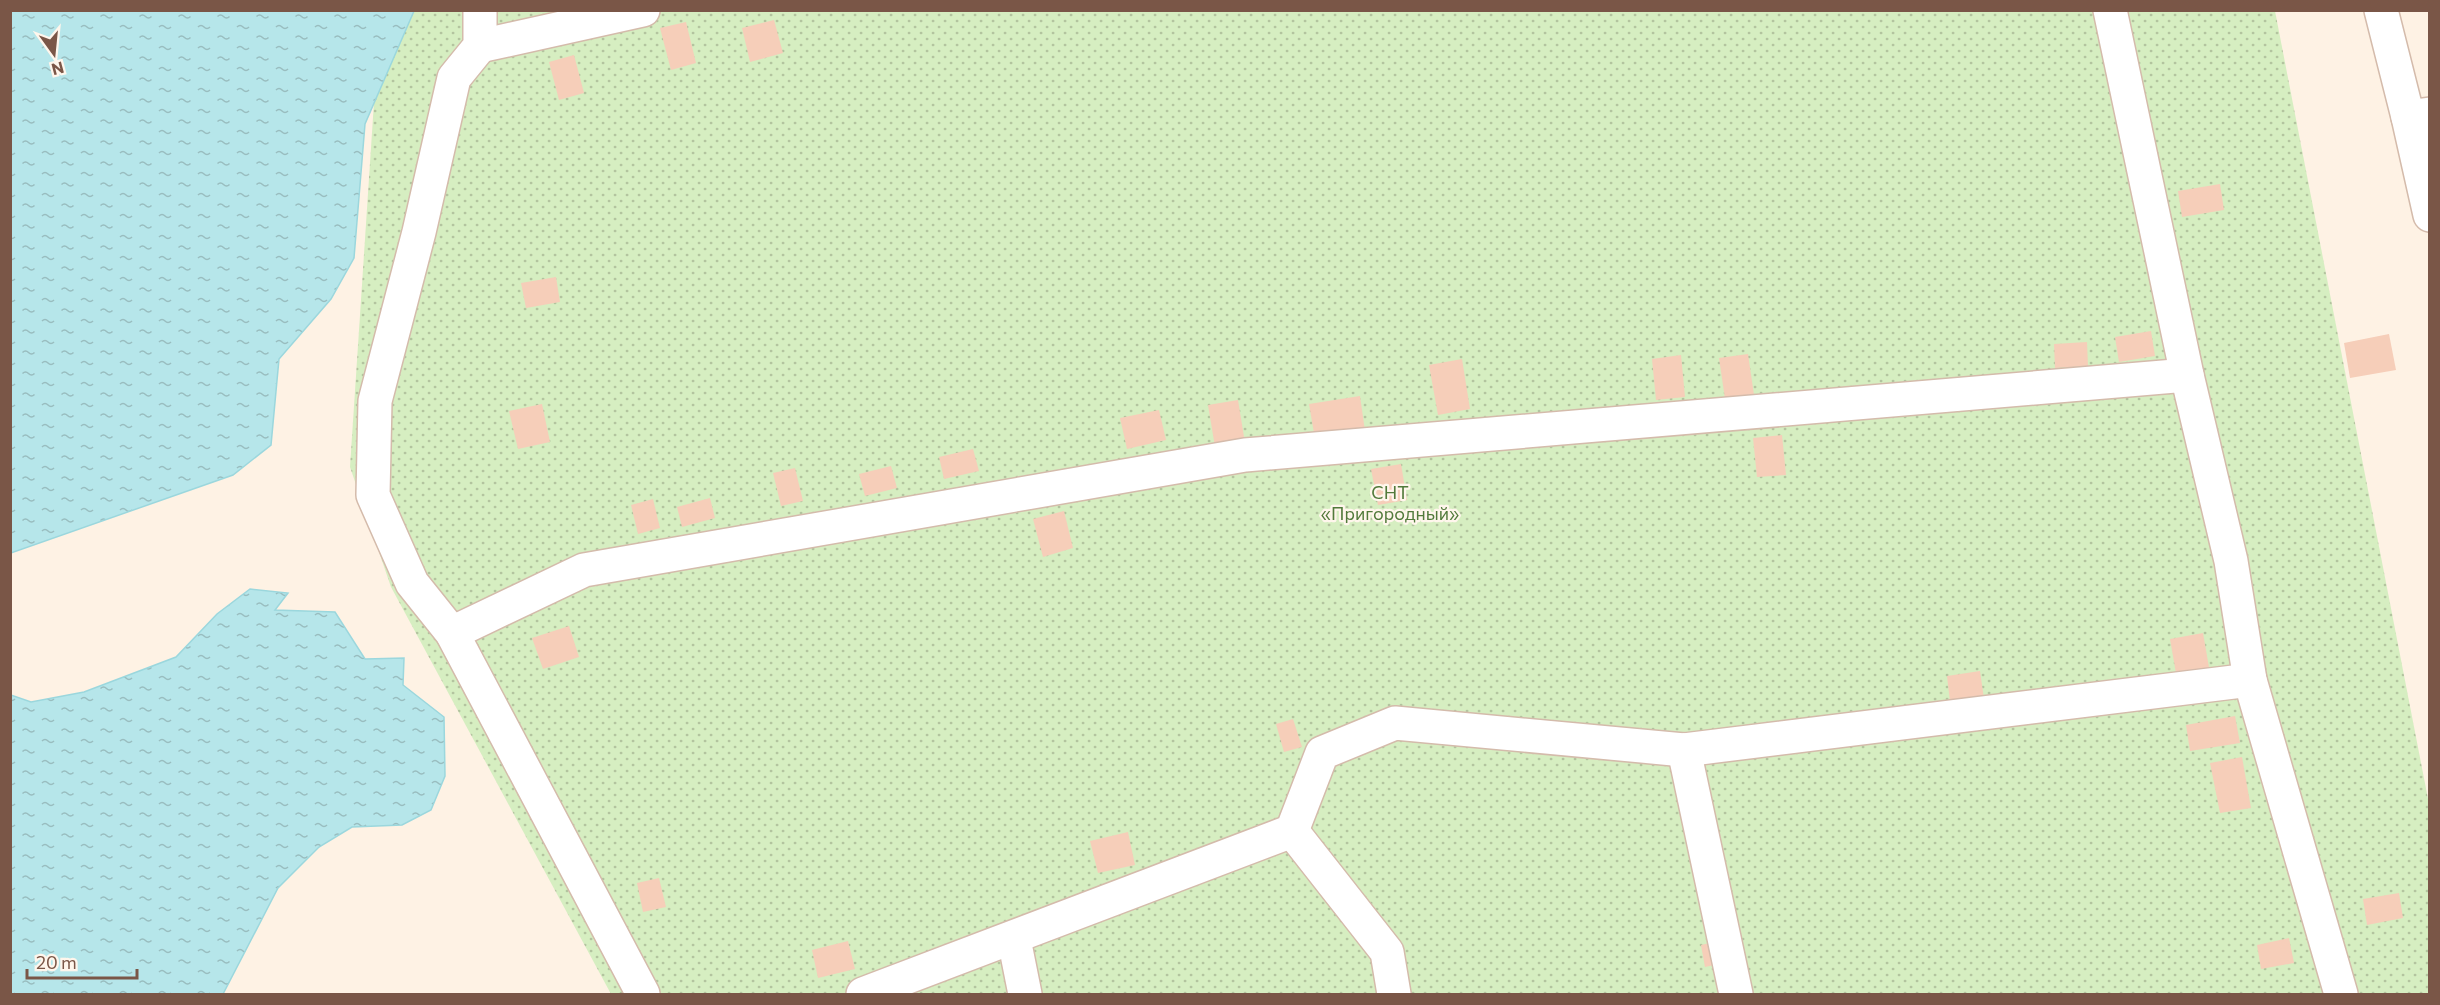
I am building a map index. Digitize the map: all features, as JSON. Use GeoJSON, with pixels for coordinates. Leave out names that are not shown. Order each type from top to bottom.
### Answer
{"type":"FeatureCollection","features":[{"type":"Feature","properties":{"kind":"street"},"geometry":{"type":"LineString","coordinates":[[480,10],[480,46]]}},
{"type":"Feature","properties":{"kind":"street"},"geometry":{"type":"LineString","coordinates":[[643,10],[480,46],[454,78],[416,243],[375,401],[373,495],[411,583],[452,633],[643,994]]}},
{"type":"Feature","properties":{"kind":"street"},"geometry":{"type":"LineString","coordinates":[[2110,10],[2187,375],[2231,561],[2250,680],[2341,994]]}},
{"type":"Feature","properties":{"kind":"street"},"geometry":{"type":"LineString","coordinates":[[2381,10],[2419,115],[2430,215]]}},
{"type":"Feature","properties":{"kind":"street"},"geometry":{"type":"LineString","coordinates":[[452,633],[584,570],[1245,455],[2187,375]]}},
{"type":"Feature","properties":{"kind":"street"},"geometry":{"type":"LineString","coordinates":[[863,994],[1014,939],[1292,831],[1322,753],[1395,723],[1684,750],[2250,680]]}},
{"type":"Feature","properties":{"kind":"street"},"geometry":{"type":"LineString","coordinates":[[1684,750],[1736,994]]}},
{"type":"Feature","properties":{"kind":"street"},"geometry":{"type":"LineString","coordinates":[[1292,831],[1387,952],[1394,994]]}},
{"type":"Feature","properties":{"kind":"street"},"geometry":{"type":"LineString","coordinates":[[1014,939],[1025,994]]}},
{"type":"Feature","properties":{"kind":"green space","name":"СНТ «Пригородный»"},"geometry":{"type":"Polygon","coordinates":[[[380,11],[2275,11],[2429,804],[2429,994],[611,994],[391,587],[350,467],[380,11]]]}},
{"type":"Feature","properties":{"kind":"water"},"geometry":{"type":"Polygon","coordinates":[[[10,11],[414,11],[365,124],[354,258],[331,299],[279,359],[271,445],[233,475],[11,553],[10,11]]]}},
{"type":"Feature","properties":{"kind":"water"},"geometry":{"type":"Polygon","coordinates":[[[250,589],[288,593],[275,610],[335,612],[365,659],[404,658],[403,685],[444,717],[445,776],[431,810],[402,825],[352,827],[319,847],[278,888],[223,994],[11,994],[11,695],[31,702],[84,692],[176,657],[217,614],[250,589]]]}},
{"type":"Feature","properties":{"kind":"building"},"geometry":{"type":"Polygon","coordinates":[[[774,20],[783,53],[750,62],[742,28],[774,20]]]}},
{"type":"Feature","properties":{"kind":"building"},"geometry":{"type":"Polygon","coordinates":[[[686,22],[696,63],[671,70],[660,28],[686,22]]]}},
{"type":"Feature","properties":{"kind":"building"},"geometry":{"type":"Polygon","coordinates":[[[574,55],[584,93],[559,100],[549,62],[574,55]]]}},
{"type":"Feature","properties":{"kind":"building"},"geometry":{"type":"Polygon","coordinates":[[[2220,184],[2224,210],[2182,217],[2178,191],[2220,184]]]}},
{"type":"Feature","properties":{"kind":"building"},"geometry":{"type":"Polygon","coordinates":[[[556,277],[560,302],[526,308],[521,283],[556,277]]]}},
{"type":"Feature","properties":{"kind":"building"},"geometry":{"type":"Polygon","coordinates":[[[2151,331],[2155,356],[2119,362],[2115,337],[2151,331]]]}},
{"type":"Feature","properties":{"kind":"building"},"geometry":{"type":"Polygon","coordinates":[[[2389,334],[2396,370],[2350,378],[2344,343],[2389,334]]]}},
{"type":"Feature","properties":{"kind":"building"},"geometry":{"type":"Polygon","coordinates":[[[2087,342],[2088,366],[2055,368],[2054,344],[2087,342]]]}},
{"type":"Feature","properties":{"kind":"building"},"geometry":{"type":"Polygon","coordinates":[[[1748,354],[1754,395],[1725,399],[1719,358],[1748,354]]]}},
{"type":"Feature","properties":{"kind":"building"},"geometry":{"type":"Polygon","coordinates":[[[1681,355],[1685,397],[1656,400],[1652,359],[1681,355]]]}},
{"type":"Feature","properties":{"kind":"building"},"geometry":{"type":"Polygon","coordinates":[[[1462,359],[1470,409],[1438,415],[1429,365],[1462,359]]]}},
{"type":"Feature","properties":{"kind":"building"},"geometry":{"type":"Polygon","coordinates":[[[1360,396],[1365,431],[1315,439],[1309,404],[1360,396]]]}},
{"type":"Feature","properties":{"kind":"building"},"geometry":{"type":"Polygon","coordinates":[[[1238,400],[1245,443],[1215,447],[1208,405],[1238,400]]]}},
{"type":"Feature","properties":{"kind":"building"},"geometry":{"type":"Polygon","coordinates":[[[542,404],[550,442],[518,449],[509,411],[542,404]]]}},
{"type":"Feature","properties":{"kind":"building"},"geometry":{"type":"Polygon","coordinates":[[[1159,410],[1166,440],[1127,449],[1120,418],[1159,410]]]}},
{"type":"Feature","properties":{"kind":"building"},"geometry":{"type":"Polygon","coordinates":[[[1782,435],[1786,475],[1757,477],[1753,438],[1782,435]]]}},
{"type":"Feature","properties":{"kind":"building"},"geometry":{"type":"Polygon","coordinates":[[[973,449],[979,471],[944,479],[939,457],[973,449]]]}},
{"type":"Feature","properties":{"kind":"building"},"geometry":{"type":"Polygon","coordinates":[[[1401,464],[1407,500],[1378,505],[1371,469],[1401,464]]]}},
{"type":"Feature","properties":{"kind":"building"},"geometry":{"type":"Polygon","coordinates":[[[891,466],[897,488],[865,496],[859,474],[891,466]]]}},
{"type":"Feature","properties":{"kind":"building"},"geometry":{"type":"Polygon","coordinates":[[[795,468],[803,501],[781,506],[773,473],[795,468]]]}},
{"type":"Feature","properties":{"kind":"building"},"geometry":{"type":"Polygon","coordinates":[[[710,498],[715,518],[682,527],[677,507],[710,498]]]}},
{"type":"Feature","properties":{"kind":"building"},"geometry":{"type":"Polygon","coordinates":[[[653,499],[660,528],[638,534],[631,505],[653,499]]]}},
{"type":"Feature","properties":{"kind":"building"},"geometry":{"type":"Polygon","coordinates":[[[1064,511],[1073,548],[1043,557],[1033,519],[1064,511]]]}},
{"type":"Feature","properties":{"kind":"building"},"geometry":{"type":"Polygon","coordinates":[[[569,626],[579,657],[543,669],[532,638],[569,626]]]}},
{"type":"Feature","properties":{"kind":"building"},"geometry":{"type":"Polygon","coordinates":[[[2203,633],[2210,673],[2177,679],[2170,639],[2203,633]]]}},
{"type":"Feature","properties":{"kind":"building"},"geometry":{"type":"Polygon","coordinates":[[[1980,671],[1985,706],[1951,710],[1947,676],[1980,671]]]}},
{"type":"Feature","properties":{"kind":"building"},"geometry":{"type":"Polygon","coordinates":[[[2235,716],[2240,743],[2190,751],[2186,725],[2235,716]]]}},
{"type":"Feature","properties":{"kind":"building"},"geometry":{"type":"Polygon","coordinates":[[[1293,719],[1302,747],[1284,752],[1276,724],[1293,719]]]}},
{"type":"Feature","properties":{"kind":"building"},"geometry":{"type":"Polygon","coordinates":[[[2242,757],[2251,808],[2220,813],[2210,763],[2242,757]]]}},
{"type":"Feature","properties":{"kind":"building"},"geometry":{"type":"Polygon","coordinates":[[[1128,832],[1135,865],[1098,873],[1090,841],[1128,832]]]}},
{"type":"Feature","properties":{"kind":"building"},"geometry":{"type":"Polygon","coordinates":[[[659,878],[666,907],[643,912],[637,883],[659,878]]]}},
{"type":"Feature","properties":{"kind":"building"},"geometry":{"type":"Polygon","coordinates":[[[2399,893],[2403,918],[2367,925],[2363,899],[2399,893]]]}},
{"type":"Feature","properties":{"kind":"building"},"geometry":{"type":"Polygon","coordinates":[[[1733,938],[1737,960],[1705,967],[1701,945],[1733,938]]]}},
{"type":"Feature","properties":{"kind":"building"},"geometry":{"type":"Polygon","coordinates":[[[2289,938],[2294,963],[2261,969],[2257,945],[2289,938]]]}},
{"type":"Feature","properties":{"kind":"building"},"geometry":{"type":"Polygon","coordinates":[[[848,941],[855,969],[818,978],[812,950],[848,941]]]}}]}
